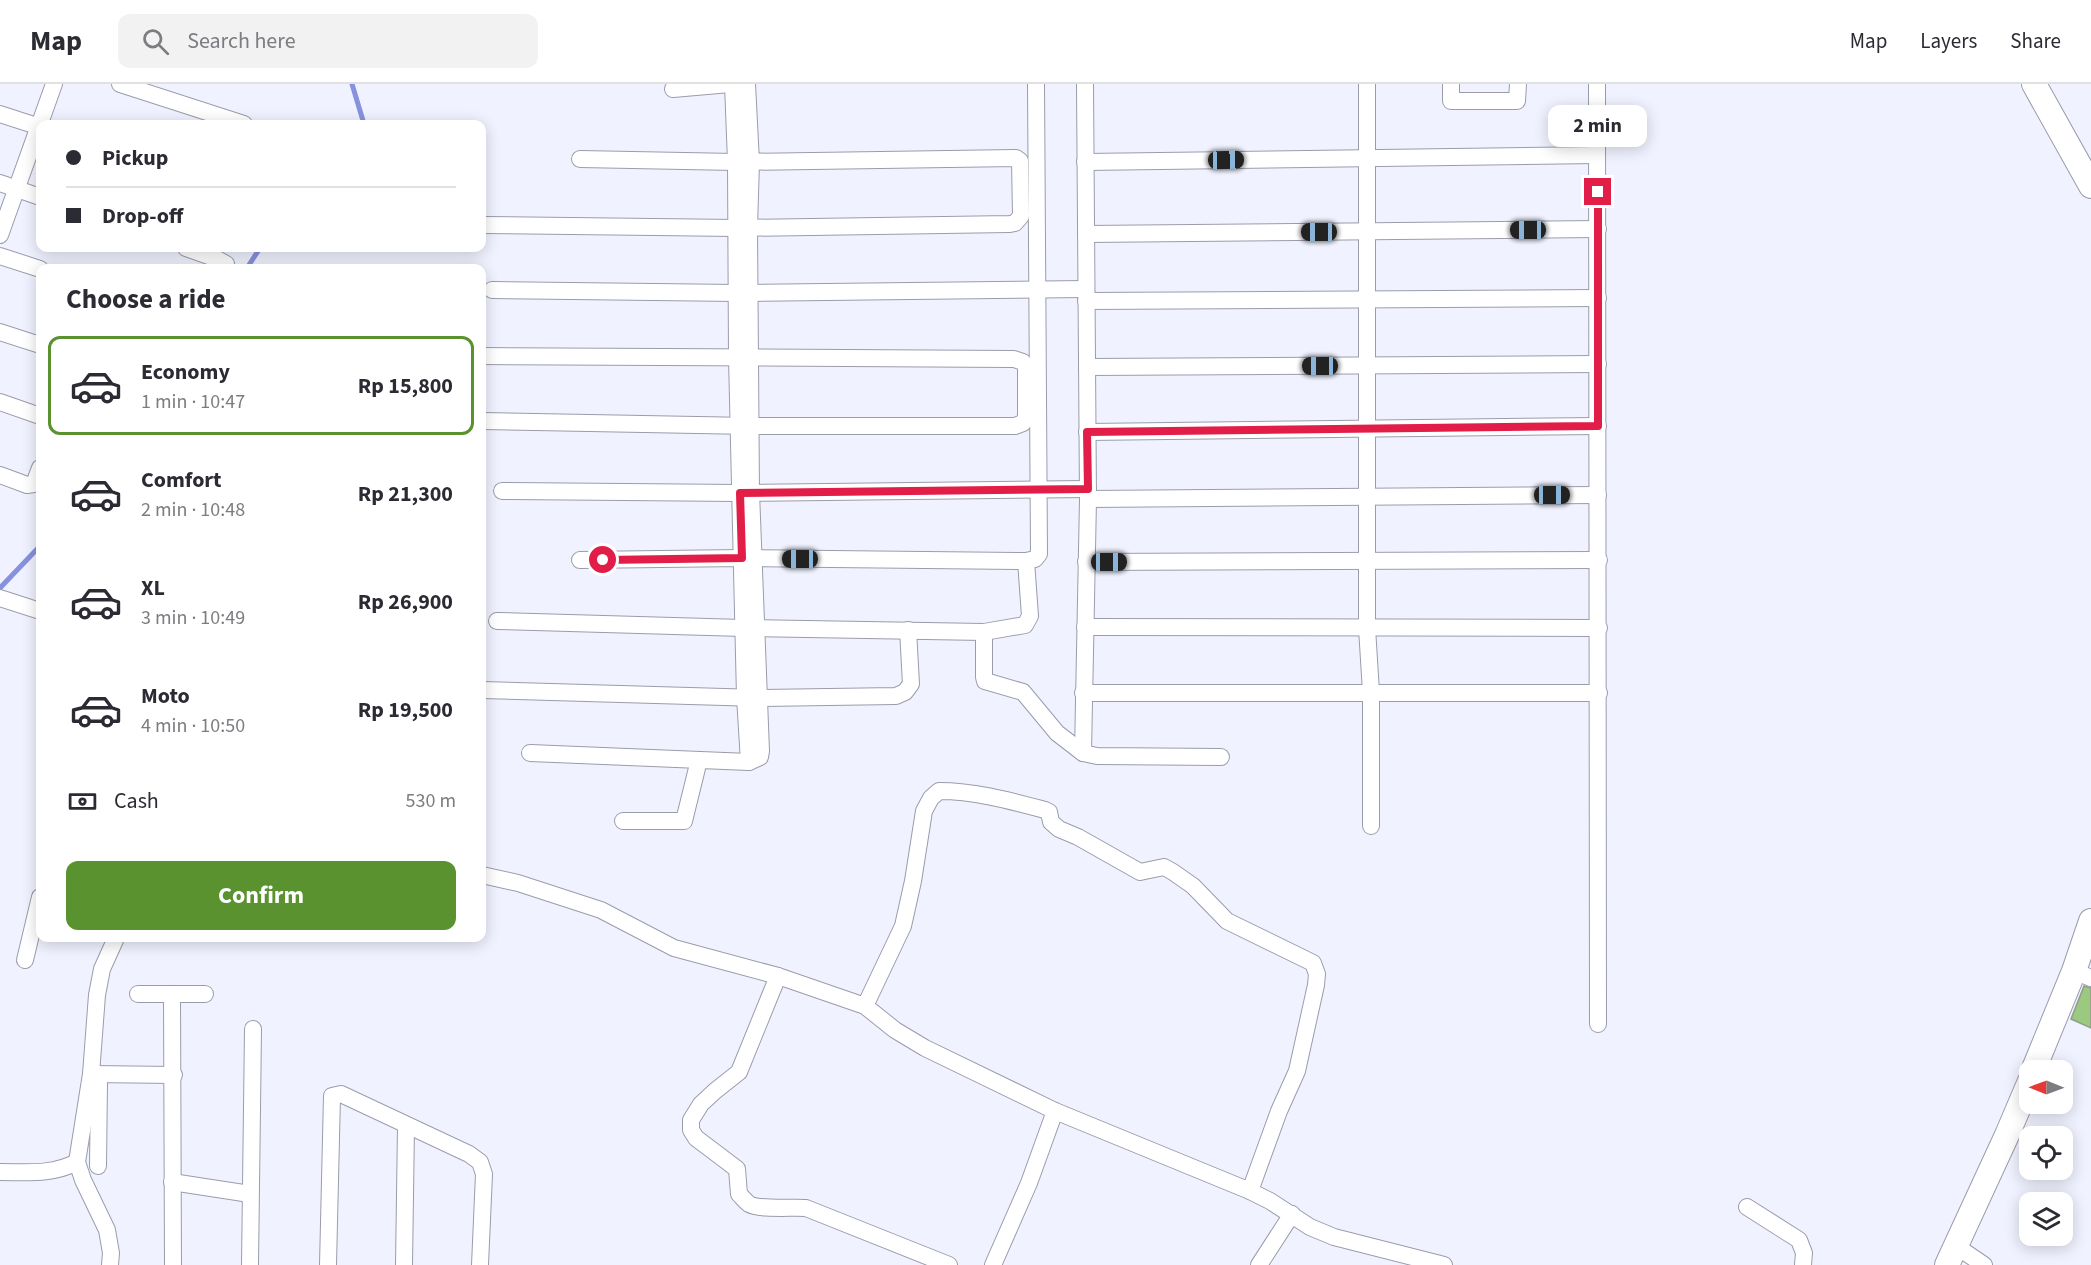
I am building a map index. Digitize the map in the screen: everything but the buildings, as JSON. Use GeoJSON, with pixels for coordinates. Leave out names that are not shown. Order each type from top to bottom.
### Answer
{"type":"FeatureCollection","features":[{"type":"Feature","properties":{"kind":"street"},"geometry":{"type":"LineString","coordinates":[[42,120],[54,84]]}},
{"type":"Feature","properties":{"kind":"street"},"geometry":{"type":"LineString","coordinates":[[120,84],[232,120]]}},
{"type":"Feature","properties":{"kind":"street"},"geometry":{"type":"LineString","coordinates":[[673,89],[732,84],[744,162]]}},
{"type":"Feature","properties":{"kind":"street"},"geometry":{"type":"LineString","coordinates":[[530,753],[749,762],[760,757],[752,697],[743,359],[743,228],[747,84]]}},
{"type":"Feature","properties":{"kind":"street"},"geometry":{"type":"LineString","coordinates":[[580,560],[1026,561],[1035,559],[1039,554],[1036,84]]}},
{"type":"Feature","properties":{"kind":"street"},"geometry":{"type":"LineString","coordinates":[[1083,753],[1088,494],[1085,84]]}},
{"type":"Feature","properties":{"kind":"street"},"geometry":{"type":"LineString","coordinates":[[1367,84],[1366,497],[1367,628],[1371,692],[1371,826]]}},
{"type":"Feature","properties":{"kind":"street"},"geometry":{"type":"LineString","coordinates":[[1451,84],[1451,101],[1517,101],[1518,84]]}},
{"type":"Feature","properties":{"kind":"street"},"geometry":{"type":"LineString","coordinates":[[1597,84],[1598,1024]]}},
{"type":"Feature","properties":{"kind":"street"},"geometry":{"type":"LineString","coordinates":[[2034,84],[2091,186]]}},
{"type":"Feature","properties":{"kind":"street"},"geometry":{"type":"LineString","coordinates":[[0,114],[36,126]]}},
{"type":"Feature","properties":{"kind":"street"},"geometry":{"type":"LineString","coordinates":[[0,235],[36,138]]}},
{"type":"Feature","properties":{"kind":"street"},"geometry":{"type":"LineString","coordinates":[[1085,162],[1597,155]]}},
{"type":"Feature","properties":{"kind":"street"},"geometry":{"type":"LineString","coordinates":[[486,225],[743,228],[1015,224],[1021,216],[1020,161],[1016,158],[744,162],[580,159]]}},
{"type":"Feature","properties":{"kind":"street"},"geometry":{"type":"LineString","coordinates":[[0,183],[36,196]]}},
{"type":"Feature","properties":{"kind":"street"},"geometry":{"type":"LineString","coordinates":[[1086,234],[1598,229]]}},
{"type":"Feature","properties":{"kind":"street"},"geometry":{"type":"LineString","coordinates":[[198,252],[217,258],[226,264]]}},
{"type":"Feature","properties":{"kind":"street"},"geometry":{"type":"LineString","coordinates":[[0,256],[36,268]]}},
{"type":"Feature","properties":{"kind":"street"},"geometry":{"type":"LineString","coordinates":[[492,290],[743,293],[1038,290],[1086,295],[1366,299],[1598,298]]}},
{"type":"Feature","properties":{"kind":"street"},"geometry":{"type":"LineString","coordinates":[[0,332],[36,344]]}},
{"type":"Feature","properties":{"kind":"street"},"geometry":{"type":"LineString","coordinates":[[486,356],[1014,359],[1023,362],[1026,368],[1026,417],[1023,423],[1015,426],[745,426],[486,421]]}},
{"type":"Feature","properties":{"kind":"street"},"geometry":{"type":"LineString","coordinates":[[1087,367],[1598,364]]}},
{"type":"Feature","properties":{"kind":"street"},"geometry":{"type":"LineString","coordinates":[[0,402],[36,415]]}},
{"type":"Feature","properties":{"kind":"street"},"geometry":{"type":"LineString","coordinates":[[1087,432],[1598,426]]}},
{"type":"Feature","properties":{"kind":"street"},"geometry":{"type":"LineString","coordinates":[[0,475],[27,485],[34,484],[36,479]]}},
{"type":"Feature","properties":{"kind":"street"},"geometry":{"type":"LineString","coordinates":[[502,491],[746,493],[1038,489],[1088,494],[1366,497],[1598,495]]}},
{"type":"Feature","properties":{"kind":"street"},"geometry":{"type":"LineString","coordinates":[[1086,562],[1599,560]]}},
{"type":"Feature","properties":{"kind":"street"},"geometry":{"type":"LineString","coordinates":[[497,621],[984,632],[1025,625],[1030,616],[1026,561]]}},
{"type":"Feature","properties":{"kind":"street"},"geometry":{"type":"LineString","coordinates":[[0,598],[36,610]]}},
{"type":"Feature","properties":{"kind":"street"},"geometry":{"type":"LineString","coordinates":[[1085,627],[1599,628]]}},
{"type":"Feature","properties":{"kind":"street"},"geometry":{"type":"LineString","coordinates":[[486,690],[752,697],[896,696],[905,692],[911,684],[908,630]]}},
{"type":"Feature","properties":{"kind":"street"},"geometry":{"type":"LineString","coordinates":[[984,632],[985,681],[1023,692],[1058,733],[1083,753],[1097,756],[1221,757]]}},
{"type":"Feature","properties":{"kind":"street"},"geometry":{"type":"LineString","coordinates":[[1083,693],[1599,693]]}},
{"type":"Feature","properties":{"kind":"street"},"geometry":{"type":"LineString","coordinates":[[623,820],[684,821],[699,760]]}},
{"type":"Feature","properties":{"kind":"street"},"geometry":{"type":"LineString","coordinates":[[865,1006],[903,926],[924,812],[931,798],[939,791],[1008,800],[1045,810],[1049,812],[1051,822],[1059,829],[1078,837],[1140,872],[1164,867],[1193,886],[1227,921],[1312,963],[1317,974],[1297,1071],[1279,1112],[1250,1191]]}},
{"type":"Feature","properties":{"kind":"street"},"geometry":{"type":"LineString","coordinates":[[486,875],[601,910],[674,948],[777,976],[865,1006],[895,1030],[925,1048],[1055,1111],[1250,1191],[1292,1214],[1310,1227],[1334,1237],[1444,1265]]}},
{"type":"Feature","properties":{"kind":"street"},"geometry":{"type":"LineString","coordinates":[[25,960],[36,914]]}},
{"type":"Feature","properties":{"kind":"street"},"geometry":{"type":"LineString","coordinates":[[2040,1060],[2082,975],[2091,921]]}},
{"type":"Feature","properties":{"kind":"street"},"geometry":{"type":"LineString","coordinates":[[98,1166],[95,1074],[97,995],[102,969],[114,942]]}},
{"type":"Feature","properties":{"kind":"street"},"geometry":{"type":"LineString","coordinates":[[777,976],[739,1072],[715,1091],[693,1115],[691,1125],[693,1135],[737,1169],[739,1194],[750,1205],[764,1208],[784,1206],[806,1208],[949,1265]]}},
{"type":"Feature","properties":{"kind":"street"},"geometry":{"type":"LineString","coordinates":[[138,994],[205,994]]}},
{"type":"Feature","properties":{"kind":"street"},"geometry":{"type":"LineString","coordinates":[[172,994],[173,1265]]}},
{"type":"Feature","properties":{"kind":"street"},"geometry":{"type":"LineString","coordinates":[[250,1265],[253,1029]]}},
{"type":"Feature","properties":{"kind":"street"},"geometry":{"type":"LineString","coordinates":[[95,1074],[174,1075]]}},
{"type":"Feature","properties":{"kind":"street"},"geometry":{"type":"LineString","coordinates":[[95,1074],[77,1162],[107,1230],[111,1253],[110,1265]]}},
{"type":"Feature","properties":{"kind":"street"},"geometry":{"type":"LineString","coordinates":[[328,1265],[332,1096],[341,1094],[469,1154],[480,1162],[484,1174],[480,1265]]}},
{"type":"Feature","properties":{"kind":"street"},"geometry":{"type":"LineString","coordinates":[[1984,1265],[1952,1256],[2019,1107]]}},
{"type":"Feature","properties":{"kind":"street"},"geometry":{"type":"LineString","coordinates":[[993,1265],[1029,1183],[1055,1111]]}},
{"type":"Feature","properties":{"kind":"street"},"geometry":{"type":"LineString","coordinates":[[404,1265],[406,1126]]}},
{"type":"Feature","properties":{"kind":"street"},"geometry":{"type":"LineString","coordinates":[[0,1172],[47,1173],[77,1162]]}},
{"type":"Feature","properties":{"kind":"street"},"geometry":{"type":"LineString","coordinates":[[172,1182],[250,1194]]}},
{"type":"Feature","properties":{"kind":"street"},"geometry":{"type":"LineString","coordinates":[[1747,1207],[1799,1240],[1804,1253],[1803,1265]]}},
{"type":"Feature","properties":{"kind":"street"},"geometry":{"type":"LineString","coordinates":[[1259,1265],[1292,1214]]}},
{"type":"Feature","properties":{"kind":"waterway"},"geometry":{"type":"LineString","coordinates":[[352,84],[363,120]]}},
{"type":"Feature","properties":{"kind":"waterway"},"geometry":{"type":"LineString","coordinates":[[250,264],[257,252]]}},
{"type":"Feature","properties":{"kind":"waterway"},"geometry":{"type":"LineString","coordinates":[[0,588],[36,550]]}},
{"type":"Feature","properties":{"kind":"route"},"geometry":{"type":"LineString","coordinates":[[603,560],[742,558],[740,493],[1088,489],[1087,432],[1598,426],[1598,192]]}}]}
